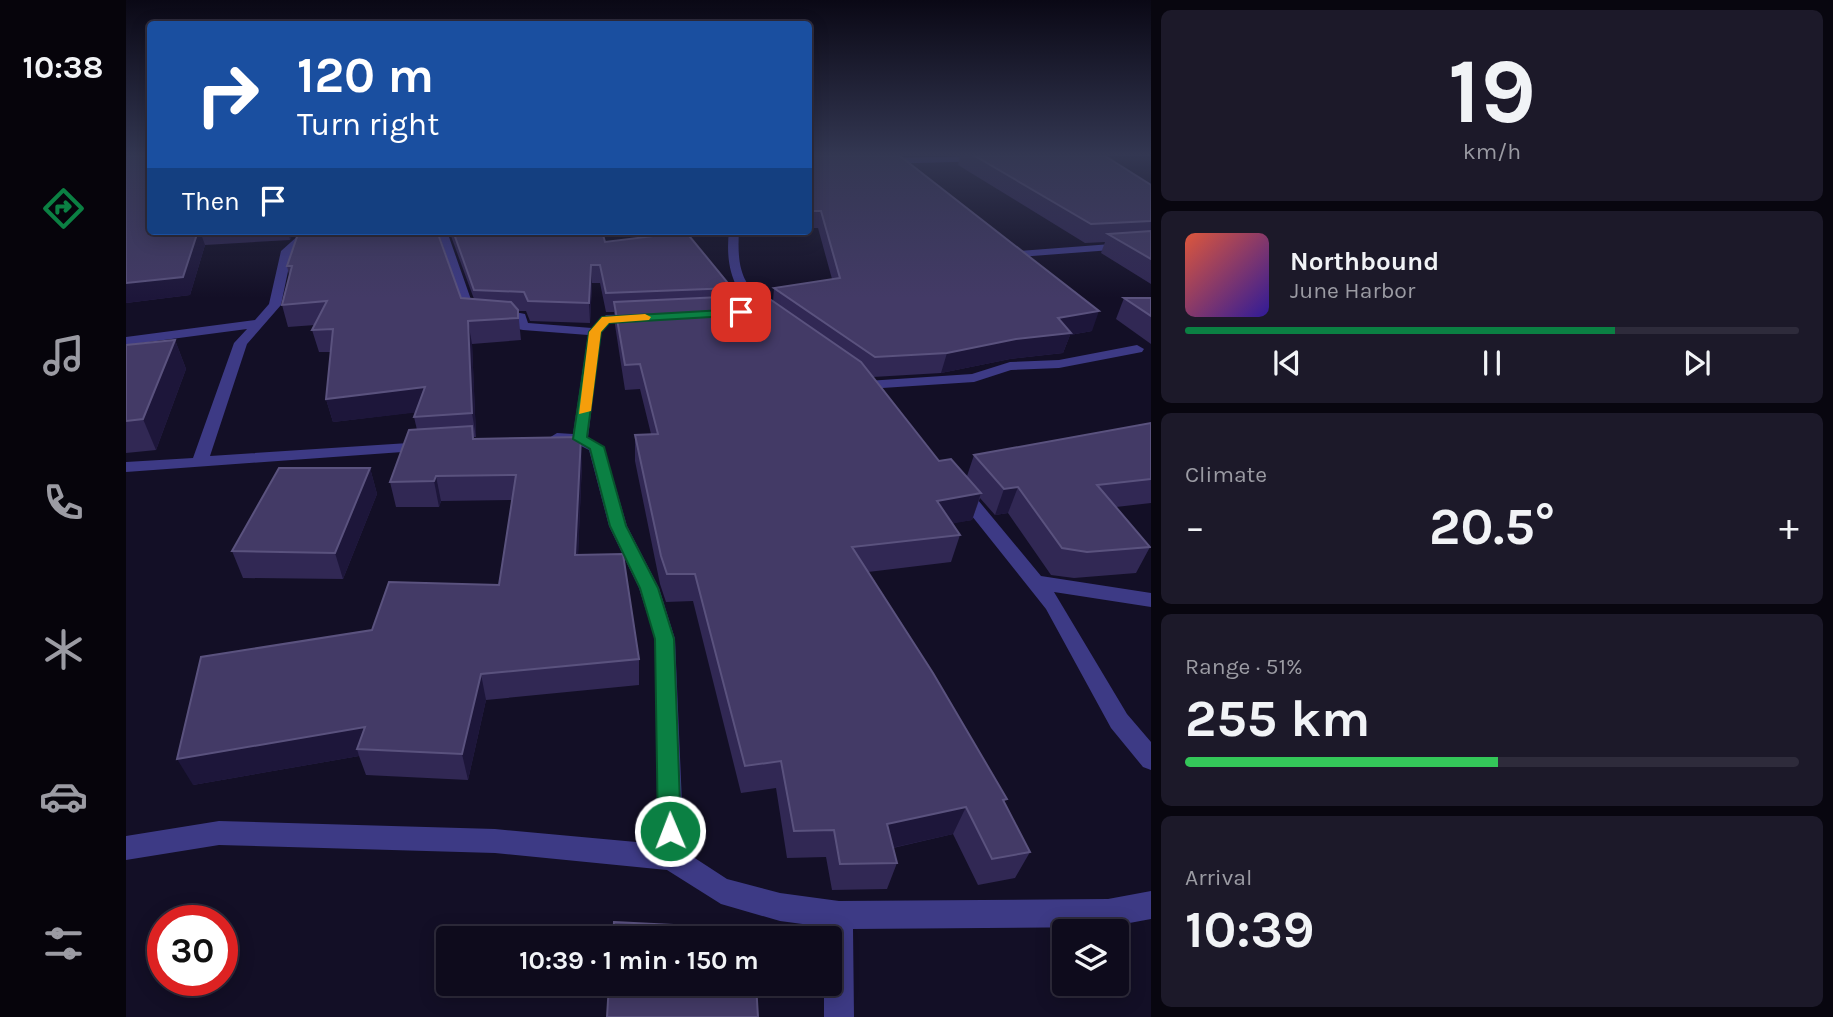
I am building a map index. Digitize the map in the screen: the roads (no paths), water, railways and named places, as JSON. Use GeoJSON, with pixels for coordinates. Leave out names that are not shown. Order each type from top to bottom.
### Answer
{"type":"FeatureCollection","features":[{"type":"Feature","properties":{"kind":"street"},"geometry":{"type":"LineString","coordinates":[[200,462],[241,343],[275,305],[283,278],[286,251],[306,235]]}},
{"type":"Feature","properties":{"kind":"street"},"geometry":{"type":"LineString","coordinates":[[449,235],[470,315],[520,317],[523,326],[595,332]]}},
{"type":"Feature","properties":{"kind":"street"},"geometry":{"type":"LineString","coordinates":[[734,235],[734,265],[740,283],[754,303],[790,327]]}},
{"type":"Feature","properties":{"kind":"street"},"geometry":{"type":"LineString","coordinates":[[1019,254],[1150,244]]}},
{"type":"Feature","properties":{"kind":"street"},"geometry":{"type":"LineString","coordinates":[[741,312],[768,311]]}},
{"type":"Feature","properties":{"kind":"street"},"geometry":{"type":"LineString","coordinates":[[580,439],[595,332],[606,319],[646,317]]}},
{"type":"Feature","properties":{"kind":"street"},"geometry":{"type":"LineString","coordinates":[[126,341],[259,323]]}},
{"type":"Feature","properties":{"kind":"street"},"geometry":{"type":"LineString","coordinates":[[885,405],[861,380],[974,378],[1010,366],[1059,364],[1137,349]]}},
{"type":"Feature","properties":{"kind":"street"},"geometry":{"type":"LineString","coordinates":[[540,439],[580,439],[596,447],[618,526],[649,588],[665,639],[671,858]]}},
{"type":"Feature","properties":{"kind":"street"},"geometry":{"type":"LineString","coordinates":[[126,467],[444,445]]}},
{"type":"Feature","properties":{"kind":"street"},"geometry":{"type":"LineString","coordinates":[[949,476],[1053,604],[1119,721],[1150,760]]}},
{"type":"Feature","properties":{"kind":"street"},"geometry":{"type":"LineString","coordinates":[[1035,582],[1150,600]]}},
{"type":"Feature","properties":{"kind":"street"},"geometry":{"type":"LineString","coordinates":[[126,848],[219,833],[495,841],[671,858],[721,891],[780,907],[839,915],[1108,913],[1150,905]]}},
{"type":"Feature","properties":{"kind":"street"},"geometry":{"type":"LineString","coordinates":[[839,915],[839,1017]]}}]}
